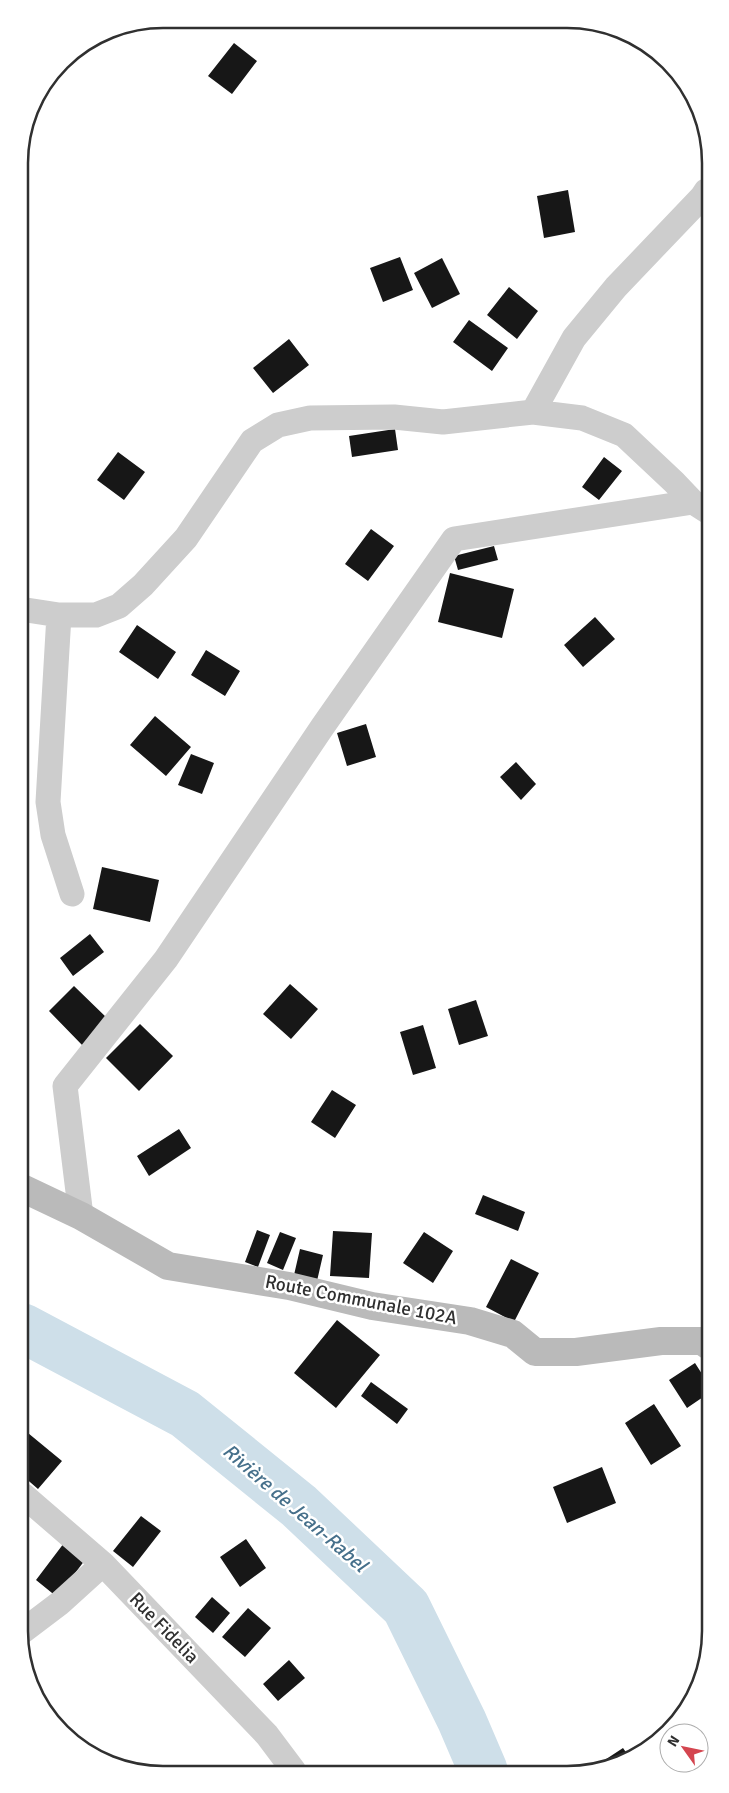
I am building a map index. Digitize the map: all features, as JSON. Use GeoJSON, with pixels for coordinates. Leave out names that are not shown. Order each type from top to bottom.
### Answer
{"type":"FeatureCollection","features":[{"type":"Feature","properties":{"kind":"street"},"geometry":{"type":"LineString","coordinates":[[533,412],[574,338],[616,287],[702,198]]}},
{"type":"Feature","properties":{"kind":"street"},"geometry":{"type":"LineString","coordinates":[[28,610],[59,615],[96,615],[119,606],[143,585],[186,538],[252,441],[278,425],[310,418],[394,418],[443,422],[533,412],[582,418],[624,435],[700,507]]}},
{"type":"Feature","properties":{"kind":"street"},"geometry":{"type":"LineString","coordinates":[[81,1216],[65,1086],[166,959],[323,726],[454,539],[700,507]]}},
{"type":"Feature","properties":{"kind":"street"},"geometry":{"type":"LineString","coordinates":[[59,615],[48,802],[53,835],[72,894]]}},
{"type":"Feature","properties":{"kind":"street","name":"Route Communale 102A"},"geometry":{"type":"LineString","coordinates":[[28,1191],[81,1216],[168,1266],[289,1286],[372,1306],[470,1321],[513,1334],[534,1352],[576,1352],[661,1341],[701,1341]]}},
{"type":"Feature","properties":{"kind":"street","name":"Rue Fidelia"},"geometry":{"type":"LineString","coordinates":[[28,1499],[103,1564],[267,1735],[290,1766]]}},
{"type":"Feature","properties":{"kind":"street"},"geometry":{"type":"LineString","coordinates":[[28,1628],[103,1564]]}},
{"type":"Feature","properties":{"kind":"building"},"geometry":{"type":"Polygon","coordinates":[[[234,43],[257,61],[232,94],[208,76],[234,43]]]}},
{"type":"Feature","properties":{"kind":"building"},"geometry":{"type":"Polygon","coordinates":[[[568,190],[575,232],[544,238],[537,196],[568,190]]]}},
{"type":"Feature","properties":{"kind":"building"},"geometry":{"type":"Polygon","coordinates":[[[400,257],[413,290],[383,302],[370,268],[400,257]]]}},
{"type":"Feature","properties":{"kind":"building"},"geometry":{"type":"Polygon","coordinates":[[[442,258],[460,294],[432,308],[414,273],[442,258]]]}},
{"type":"Feature","properties":{"kind":"building"},"geometry":{"type":"Polygon","coordinates":[[[509,287],[538,311],[517,339],[487,315],[509,287]]]}},
{"type":"Feature","properties":{"kind":"building"},"geometry":{"type":"Polygon","coordinates":[[[469,320],[508,348],[492,371],[453,342],[469,320]]]}},
{"type":"Feature","properties":{"kind":"building"},"geometry":{"type":"Polygon","coordinates":[[[289,339],[309,365],[273,393],[253,368],[289,339]]]}},
{"type":"Feature","properties":{"kind":"building"},"geometry":{"type":"Polygon","coordinates":[[[395,429],[398,450],[352,457],[349,436],[395,429]]]}},
{"type":"Feature","properties":{"kind":"building"},"geometry":{"type":"Polygon","coordinates":[[[118,452],[145,472],[124,500],[97,480],[118,452]]]}},
{"type":"Feature","properties":{"kind":"building"},"geometry":{"type":"Polygon","coordinates":[[[604,457],[622,471],[599,500],[582,487],[604,457]]]}},
{"type":"Feature","properties":{"kind":"building"},"geometry":{"type":"Polygon","coordinates":[[[371,529],[394,546],[368,581],[345,564],[371,529]]]}},
{"type":"Feature","properties":{"kind":"building"},"geometry":{"type":"Polygon","coordinates":[[[494,546],[498,560],[458,570],[454,556],[494,546]]]}},
{"type":"Feature","properties":{"kind":"building"},"geometry":{"type":"Polygon","coordinates":[[[450,573],[514,589],[502,638],[438,622],[450,573]]]}},
{"type":"Feature","properties":{"kind":"building"},"geometry":{"type":"Polygon","coordinates":[[[595,617],[615,639],[583,667],[564,645],[595,617]]]}},
{"type":"Feature","properties":{"kind":"building"},"geometry":{"type":"Polygon","coordinates":[[[137,625],[176,652],[158,679],[119,652],[137,625]]]}},
{"type":"Feature","properties":{"kind":"building"},"geometry":{"type":"Polygon","coordinates":[[[206,650],[240,671],[225,696],[191,675],[206,650]]]}},
{"type":"Feature","properties":{"kind":"building"},"geometry":{"type":"Polygon","coordinates":[[[155,716],[191,747],[166,776],[130,745],[155,716]]]}},
{"type":"Feature","properties":{"kind":"building"},"geometry":{"type":"Polygon","coordinates":[[[366,724],[376,757],[347,766],[337,733],[366,724]]]}},
{"type":"Feature","properties":{"kind":"building"},"geometry":{"type":"Polygon","coordinates":[[[191,754],[214,763],[202,794],[178,785],[191,754]]]}},
{"type":"Feature","properties":{"kind":"building"},"geometry":{"type":"Polygon","coordinates":[[[516,762],[536,784],[521,800],[500,777],[516,762]]]}},
{"type":"Feature","properties":{"kind":"building"},"geometry":{"type":"Polygon","coordinates":[[[102,867],[159,880],[150,922],[93,909],[102,867]]]}},
{"type":"Feature","properties":{"kind":"building"},"geometry":{"type":"Polygon","coordinates":[[[90,934],[104,952],[73,976],[60,958],[90,934]]]}},
{"type":"Feature","properties":{"kind":"building"},"geometry":{"type":"Polygon","coordinates":[[[290,984],[318,1009],[291,1039],[263,1014],[290,984]]]}},
{"type":"Feature","properties":{"kind":"building"},"geometry":{"type":"Polygon","coordinates":[[[74,986],[109,1020],[83,1046],[49,1011],[74,986]]]}},
{"type":"Feature","properties":{"kind":"building"},"geometry":{"type":"Polygon","coordinates":[[[476,1000],[488,1036],[459,1045],[448,1009],[476,1000]]]}},
{"type":"Feature","properties":{"kind":"building"},"geometry":{"type":"Polygon","coordinates":[[[140,1024],[173,1056],[139,1091],[106,1058],[140,1024]]]}},
{"type":"Feature","properties":{"kind":"building"},"geometry":{"type":"Polygon","coordinates":[[[423,1025],[436,1068],[413,1075],[400,1032],[423,1025]]]}},
{"type":"Feature","properties":{"kind":"building"},"geometry":{"type":"Polygon","coordinates":[[[332,1090],[356,1105],[335,1138],[311,1122],[332,1090]]]}},
{"type":"Feature","properties":{"kind":"building"},"geometry":{"type":"Polygon","coordinates":[[[179,1129],[191,1148],[149,1176],[137,1156],[179,1129]]]}},
{"type":"Feature","properties":{"kind":"building"},"geometry":{"type":"Polygon","coordinates":[[[483,1195],[525,1212],[518,1231],[475,1214],[483,1195]]]}},
{"type":"Feature","properties":{"kind":"building"},"geometry":{"type":"Polygon","coordinates":[[[257,1230],[270,1235],[258,1267],[245,1262],[257,1230]]]}},
{"type":"Feature","properties":{"kind":"building"},"geometry":{"type":"Polygon","coordinates":[[[333,1231],[372,1233],[369,1278],[330,1276],[333,1231]]]}},
{"type":"Feature","properties":{"kind":"building"},"geometry":{"type":"Polygon","coordinates":[[[280,1232],[296,1238],[283,1270],[267,1263],[280,1232]]]}},
{"type":"Feature","properties":{"kind":"building"},"geometry":{"type":"Polygon","coordinates":[[[424,1232],[453,1251],[433,1283],[403,1263],[424,1232]]]}},
{"type":"Feature","properties":{"kind":"building"},"geometry":{"type":"Polygon","coordinates":[[[300,1249],[323,1255],[317,1281],[294,1275],[300,1249]]]}},
{"type":"Feature","properties":{"kind":"building"},"geometry":{"type":"Polygon","coordinates":[[[511,1259],[539,1273],[514,1322],[486,1307],[511,1259]]]}},
{"type":"Feature","properties":{"kind":"building"},"geometry":{"type":"Polygon","coordinates":[[[337,1320],[380,1355],[336,1408],[294,1373],[337,1320]]]}},
{"type":"Feature","properties":{"kind":"building"},"geometry":{"type":"Polygon","coordinates":[[[695,1363],[701,1373],[701,1398],[687,1408],[669,1380],[695,1363]]]}},
{"type":"Feature","properties":{"kind":"building"},"geometry":{"type":"Polygon","coordinates":[[[371,1382],[408,1409],[397,1424],[361,1396],[371,1382]]]}},
{"type":"Feature","properties":{"kind":"building"},"geometry":{"type":"Polygon","coordinates":[[[654,1404],[681,1446],[651,1465],[625,1423],[654,1404]]]}},
{"type":"Feature","properties":{"kind":"building"},"geometry":{"type":"Polygon","coordinates":[[[28,1433],[62,1461],[38,1489],[28,1480],[28,1433]]]}},
{"type":"Feature","properties":{"kind":"building"},"geometry":{"type":"Polygon","coordinates":[[[602,1467],[616,1503],[567,1523],[553,1487],[602,1467]]]}},
{"type":"Feature","properties":{"kind":"building"},"geometry":{"type":"Polygon","coordinates":[[[141,1516],[161,1531],[133,1567],[113,1551],[141,1516]]]}},
{"type":"Feature","properties":{"kind":"building"},"geometry":{"type":"Polygon","coordinates":[[[246,1539],[266,1568],[240,1587],[220,1557],[246,1539]]]}},
{"type":"Feature","properties":{"kind":"building"},"geometry":{"type":"Polygon","coordinates":[[[64,1543],[85,1560],[57,1597],[36,1580],[64,1543]]]}},
{"type":"Feature","properties":{"kind":"building"},"geometry":{"type":"Polygon","coordinates":[[[212,1597],[230,1613],[213,1633],[195,1617],[212,1597]]]}},
{"type":"Feature","properties":{"kind":"building"},"geometry":{"type":"Polygon","coordinates":[[[248,1608],[271,1628],[245,1657],[222,1637],[248,1608]]]}},
{"type":"Feature","properties":{"kind":"building"},"geometry":{"type":"Polygon","coordinates":[[[289,1660],[305,1678],[278,1701],[263,1684],[289,1660]]]}},
{"type":"Feature","properties":{"kind":"building"},"geometry":{"type":"Polygon","coordinates":[[[623,1748],[626,1752],[618,1755],[605,1760],[623,1748]]]}},
{"type":"Feature","properties":{"kind":"waterway","name":"Rivière de Jean-Rabel"},"geometry":{"type":"LineString","coordinates":[[28,1331],[185,1414],[299,1506],[406,1607],[462,1721],[481,1766]]}}]}
